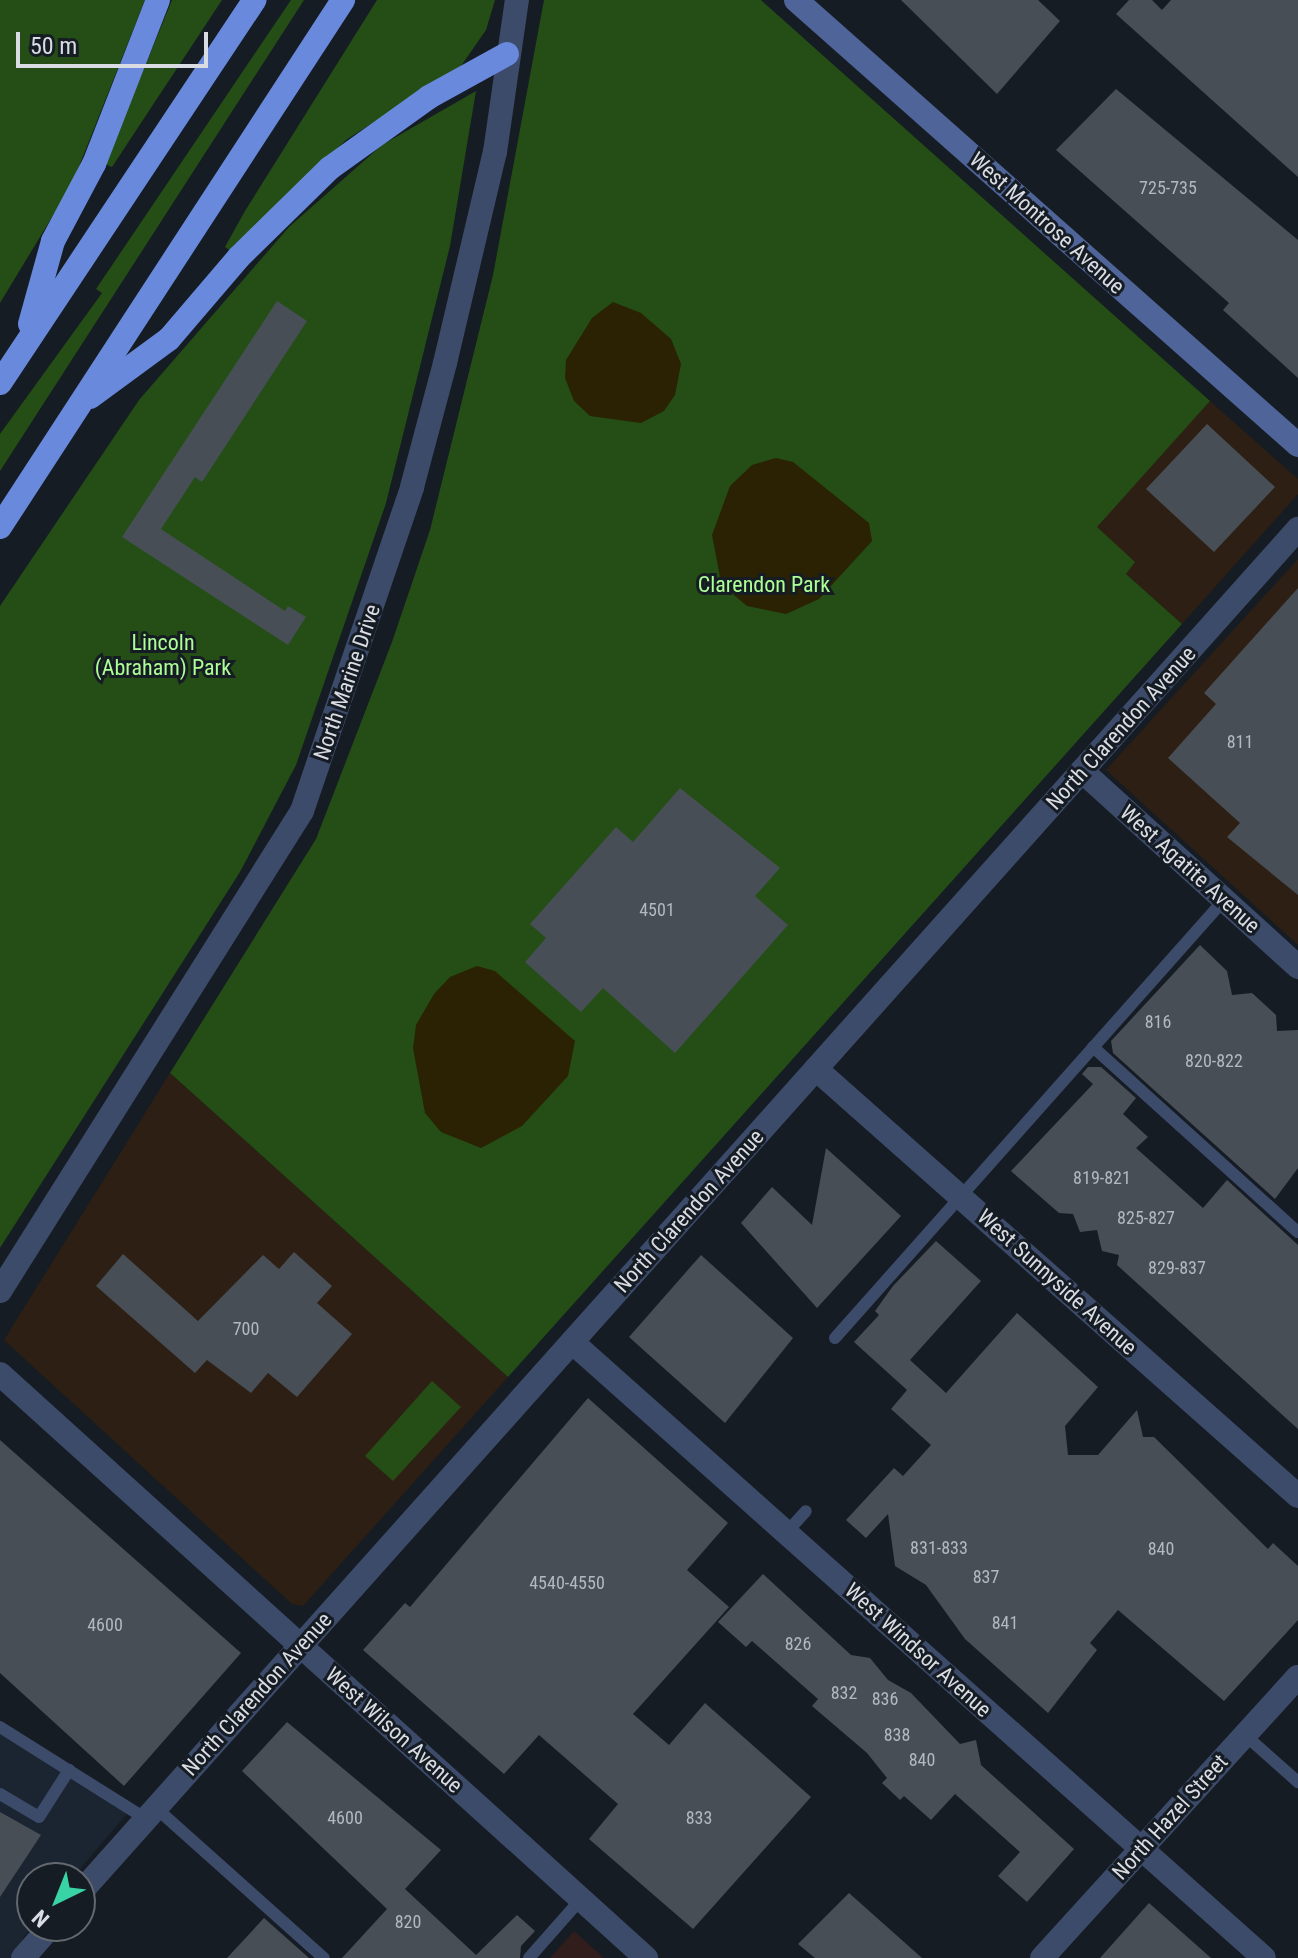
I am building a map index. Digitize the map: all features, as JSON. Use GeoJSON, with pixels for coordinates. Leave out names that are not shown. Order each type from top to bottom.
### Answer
{"type":"FeatureCollection","features":[{"type":"Feature","properties":{"kind":"highway"},"geometry":{"type":"LineString","coordinates":[[24,345],[53,241],[94,164],[158,0]]}},
{"type":"Feature","properties":{"kind":"highway"},"geometry":{"type":"LineString","coordinates":[[0,383],[254,0]]}},
{"type":"Feature","properties":{"kind":"highway"},"geometry":{"type":"LineString","coordinates":[[0,527],[343,0]]}},
{"type":"Feature","properties":{"kind":"highway"},"geometry":{"type":"LineString","coordinates":[[78,406],[169,339],[239,257],[330,168],[429,97],[507,54]]}},
{"type":"Feature","properties":{"kind":"main road","name":"West Montrose Avenue"},"geometry":{"type":"LineString","coordinates":[[796,0],[1298,445]]}},
{"type":"Feature","properties":{"kind":"street","name":"North Marine Drive"},"geometry":{"type":"LineString","coordinates":[[0,1291],[302,811],[412,487],[477,236],[517,0]]}},
{"type":"Feature","properties":{"kind":"street","name":"North Clarendon Avenue"},"geometry":{"type":"LineString","coordinates":[[96,1875],[1298,529]]}},
{"type":"Feature","properties":{"kind":"street","name":"West Agatite Avenue"},"geometry":{"type":"LineString","coordinates":[[1082,771],[1298,967]]}},
{"type":"Feature","properties":{"kind":"street","name":"West Sunnyside Avenue"},"geometry":{"type":"LineString","coordinates":[[816,1069],[1298,1496]]}},
{"type":"Feature","properties":{"kind":"street","name":"West Windsor Avenue"},"geometry":{"type":"LineString","coordinates":[[572,1342],[1264,1958]]}},
{"type":"Feature","properties":{"kind":"street","name":"West Wilson Avenue"},"geometry":{"type":"LineString","coordinates":[[0,1374],[646,1958]]}},
{"type":"Feature","properties":{"kind":"street","name":"North Hazel Street"},"geometry":{"type":"LineString","coordinates":[[1042,1958],[1298,1677]]}},
{"type":"Feature","properties":{"kind":"lane"},"geometry":{"type":"LineString","coordinates":[[835,1338],[1224,900]]}},
{"type":"Feature","properties":{"kind":"lane"},"geometry":{"type":"LineString","coordinates":[[1093,1047],[1298,1232]]}},
{"type":"Feature","properties":{"kind":"lane"},"geometry":{"type":"LineString","coordinates":[[787,1532],[806,1511]]}},
{"type":"Feature","properties":{"kind":"lane"},"geometry":{"type":"LineString","coordinates":[[0,1727],[69,1770],[151,1813],[324,1958]]}},
{"type":"Feature","properties":{"kind":"lane"},"geometry":{"type":"LineString","coordinates":[[1245,1735],[1298,1782]]}},
{"type":"Feature","properties":{"kind":"lane"},"geometry":{"type":"LineString","coordinates":[[0,1794],[39,1817],[69,1770]]}},
{"type":"Feature","properties":{"kind":"lane"},"geometry":{"type":"LineString","coordinates":[[529,1958],[581,1899]]}},
{"type":"Feature","properties":{"kind":"shaded area"},"geometry":{"type":"Polygon","coordinates":[[[1210,401],[1298,479],[1298,494],[1182,624],[1125,573],[1096,527],[1210,401]]]}},
{"type":"Feature","properties":{"kind":"shaded area"},"geometry":{"type":"Polygon","coordinates":[[[1298,559],[1298,945],[1106,770],[1298,559]]]}},
{"type":"Feature","properties":{"kind":"shaded area"},"geometry":{"type":"Polygon","coordinates":[[[170,1073],[508,1377],[303,1606],[292,1604],[4,1340],[170,1073]]]}},
{"type":"Feature","properties":{"kind":"shaded area"},"geometry":{"type":"Polygon","coordinates":[[[0,1728],[131,1809],[86,1862],[16,1862],[16,1942],[21,1942],[10,1958],[0,1958],[0,1728]]]}},
{"type":"Feature","properties":{"kind":"shaded area"},"geometry":{"type":"Polygon","coordinates":[[[574,1931],[604,1958],[550,1958],[574,1931]]]}},
{"type":"Feature","properties":{"kind":"green space"},"geometry":{"type":"Polygon","coordinates":[[[0,0],[145,0],[72,184],[0,303],[0,0]]]}},
{"type":"Feature","properties":{"kind":"green space"},"geometry":{"type":"Polygon","coordinates":[[[172,0],[222,0],[112,167],[105,164],[172,0]]]}},
{"type":"Feature","properties":{"kind":"green space"},"geometry":{"type":"Polygon","coordinates":[[[291,0],[304,0],[0,471],[0,434],[102,293],[96,289],[291,0]]]}},
{"type":"Feature","properties":{"kind":"green space"},"geometry":{"type":"Polygon","coordinates":[[[377,0],[495,0],[486,30],[461,66],[346,140],[231,251],[225,247],[245,211],[377,0]]]}},
{"type":"Feature","properties":{"kind":"green space","name":"Clarendon Park"},"geometry":{"type":"Polygon","coordinates":[[[544,0],[761,0],[1210,401],[1097,527],[1135,562],[1126,574],[1182,624],[508,1377],[170,1073],[316,839],[392,642],[430,530],[493,275],[544,0]]]}},
{"type":"Feature","properties":{"kind":"green space","name":"Lincoln (Abraham) Park"},"geometry":{"type":"Polygon","coordinates":[[[476,91],[450,246],[386,503],[296,765],[240,872],[0,1248],[0,606],[139,400],[289,227],[382,145],[476,91]]]}},
{"type":"Feature","properties":{"kind":"green space"},"geometry":{"type":"Polygon","coordinates":[[[432,1381],[461,1407],[393,1481],[365,1456],[432,1381]]]}},
{"type":"Feature","properties":{"kind":"sand"},"geometry":{"type":"Polygon","coordinates":[[[613,302],[641,313],[671,339],[681,364],[675,395],[664,411],[641,423],[590,416],[574,401],[565,378],[566,360],[592,318],[613,302]]]}},
{"type":"Feature","properties":{"kind":"sand"},"geometry":{"type":"Polygon","coordinates":[[[776,458],[793,462],[869,523],[872,541],[819,599],[786,614],[747,606],[734,595],[720,577],[712,535],[730,486],[752,465],[776,458]]]}},
{"type":"Feature","properties":{"kind":"sand"},"geometry":{"type":"Polygon","coordinates":[[[477,966],[495,971],[575,1041],[568,1076],[522,1126],[481,1148],[441,1132],[425,1113],[413,1048],[416,1025],[434,994],[450,977],[477,966]]]}},
{"type":"Feature","properties":{"kind":"building"},"geometry":{"type":"Polygon","coordinates":[[[901,0],[1038,0],[1060,21],[997,94],[901,0]]]}},
{"type":"Feature","properties":{"kind":"building"},"geometry":{"type":"Polygon","coordinates":[[[1129,0],[1152,0],[1162,10],[1171,0],[1298,0],[1298,177],[1116,14],[1129,0]]]}},
{"type":"Feature","properties":{"kind":"building"},"geometry":{"type":"Polygon","coordinates":[[[1116,89],[1298,240],[1298,378],[1223,310],[1229,303],[1056,150],[1116,89]]]}},
{"type":"Feature","properties":{"kind":"building"},"geometry":{"type":"Polygon","coordinates":[[[277,301],[307,321],[202,482],[195,477],[161,529],[285,611],[288,606],[306,617],[288,645],[122,537],[277,301]]]}},
{"type":"Feature","properties":{"kind":"building"},"geometry":{"type":"Polygon","coordinates":[[[1207,424],[1275,487],[1214,552],[1146,489],[1207,424]]]}},
{"type":"Feature","properties":{"kind":"building"},"geometry":{"type":"Polygon","coordinates":[[[1298,588],[1298,895],[1227,837],[1240,823],[1168,758],[1216,704],[1204,693],[1298,588]]]}},
{"type":"Feature","properties":{"kind":"building"},"geometry":{"type":"Polygon","coordinates":[[[680,788],[780,868],[755,896],[788,925],[675,1053],[603,988],[581,1012],[525,962],[546,938],[530,924],[616,827],[633,842],[680,788]]]}},
{"type":"Feature","properties":{"kind":"building"},"geometry":{"type":"Polygon","coordinates":[[[1200,945],[1227,971],[1232,995],[1252,993],[1276,1015],[1277,1031],[1298,1030],[1298,1168],[1275,1199],[1113,1053],[1111,1041],[1200,945]]]}},
{"type":"Feature","properties":{"kind":"building"},"geometry":{"type":"Polygon","coordinates":[[[1088,1067],[1101,1067],[1136,1098],[1123,1114],[1148,1137],[1136,1148],[1203,1208],[1227,1180],[1298,1245],[1298,1429],[1117,1265],[1119,1255],[1102,1251],[1097,1230],[1080,1232],[1073,1214],[1059,1213],[1011,1171],[1093,1084],[1082,1074],[1088,1067]]]}},
{"type":"Feature","properties":{"kind":"building"},"geometry":{"type":"Polygon","coordinates":[[[826,1148],[901,1216],[817,1308],[741,1223],[772,1187],[812,1225],[826,1148]]]}},
{"type":"Feature","properties":{"kind":"building"},"geometry":{"type":"Polygon","coordinates":[[[936,1241],[981,1281],[910,1360],[946,1393],[1017,1313],[1098,1387],[1065,1426],[1068,1455],[1098,1455],[1137,1410],[1143,1437],[1154,1437],[1268,1549],[1273,1543],[1298,1566],[1298,1620],[1224,1701],[1118,1610],[1090,1643],[1097,1650],[1048,1713],[965,1639],[926,1585],[895,1566],[888,1514],[866,1538],[846,1520],[894,1468],[903,1476],[931,1445],[891,1409],[907,1390],[854,1342],[879,1315],[875,1311],[893,1286],[936,1241]]]}},
{"type":"Feature","properties":{"kind":"building"},"geometry":{"type":"Polygon","coordinates":[[[294,1252],[332,1286],[317,1303],[352,1334],[297,1397],[268,1373],[251,1393],[207,1360],[195,1373],[96,1286],[123,1254],[198,1321],[263,1255],[279,1269],[294,1252]]]}},
{"type":"Feature","properties":{"kind":"building"},"geometry":{"type":"Polygon","coordinates":[[[701,1255],[793,1338],[725,1423],[629,1337],[701,1255]]]}},
{"type":"Feature","properties":{"kind":"building"},"geometry":{"type":"Polygon","coordinates":[[[588,1398],[728,1523],[687,1570],[729,1607],[633,1714],[669,1745],[705,1703],[811,1797],[693,1929],[589,1839],[618,1804],[539,1735],[504,1774],[363,1650],[405,1603],[410,1607],[588,1398]]]}},
{"type":"Feature","properties":{"kind":"building"},"geometry":{"type":"Polygon","coordinates":[[[0,1440],[241,1653],[124,1786],[0,1673],[0,1440]]]}},
{"type":"Feature","properties":{"kind":"building"},"geometry":{"type":"Polygon","coordinates":[[[763,1574],[851,1655],[870,1658],[888,1680],[911,1693],[960,1744],[976,1740],[981,1765],[1074,1849],[1027,1902],[998,1876],[1020,1852],[955,1794],[931,1820],[904,1796],[900,1800],[882,1783],[887,1778],[867,1753],[812,1706],[818,1699],[752,1641],[746,1647],[718,1622],[763,1574]]]}},
{"type":"Feature","properties":{"kind":"building"},"geometry":{"type":"Polygon","coordinates":[[[287,1722],[441,1850],[405,1889],[476,1955],[517,1915],[535,1931],[521,1946],[520,1958],[342,1958],[387,1909],[242,1771],[287,1722]]]}},
{"type":"Feature","properties":{"kind":"building"},"geometry":{"type":"Polygon","coordinates":[[[0,1812],[41,1835],[23,1862],[16,1862],[16,1873],[0,1897],[0,1812]]]}},
{"type":"Feature","properties":{"kind":"building"},"geometry":{"type":"Polygon","coordinates":[[[849,1893],[922,1958],[815,1958],[798,1944],[849,1893]]]}},
{"type":"Feature","properties":{"kind":"building"},"geometry":{"type":"Polygon","coordinates":[[[1149,1903],[1211,1958],[1100,1958],[1149,1903]]]}},
{"type":"Feature","properties":{"kind":"building"},"geometry":{"type":"Polygon","coordinates":[[[264,1918],[309,1958],[227,1958],[264,1918]]]}}]}
